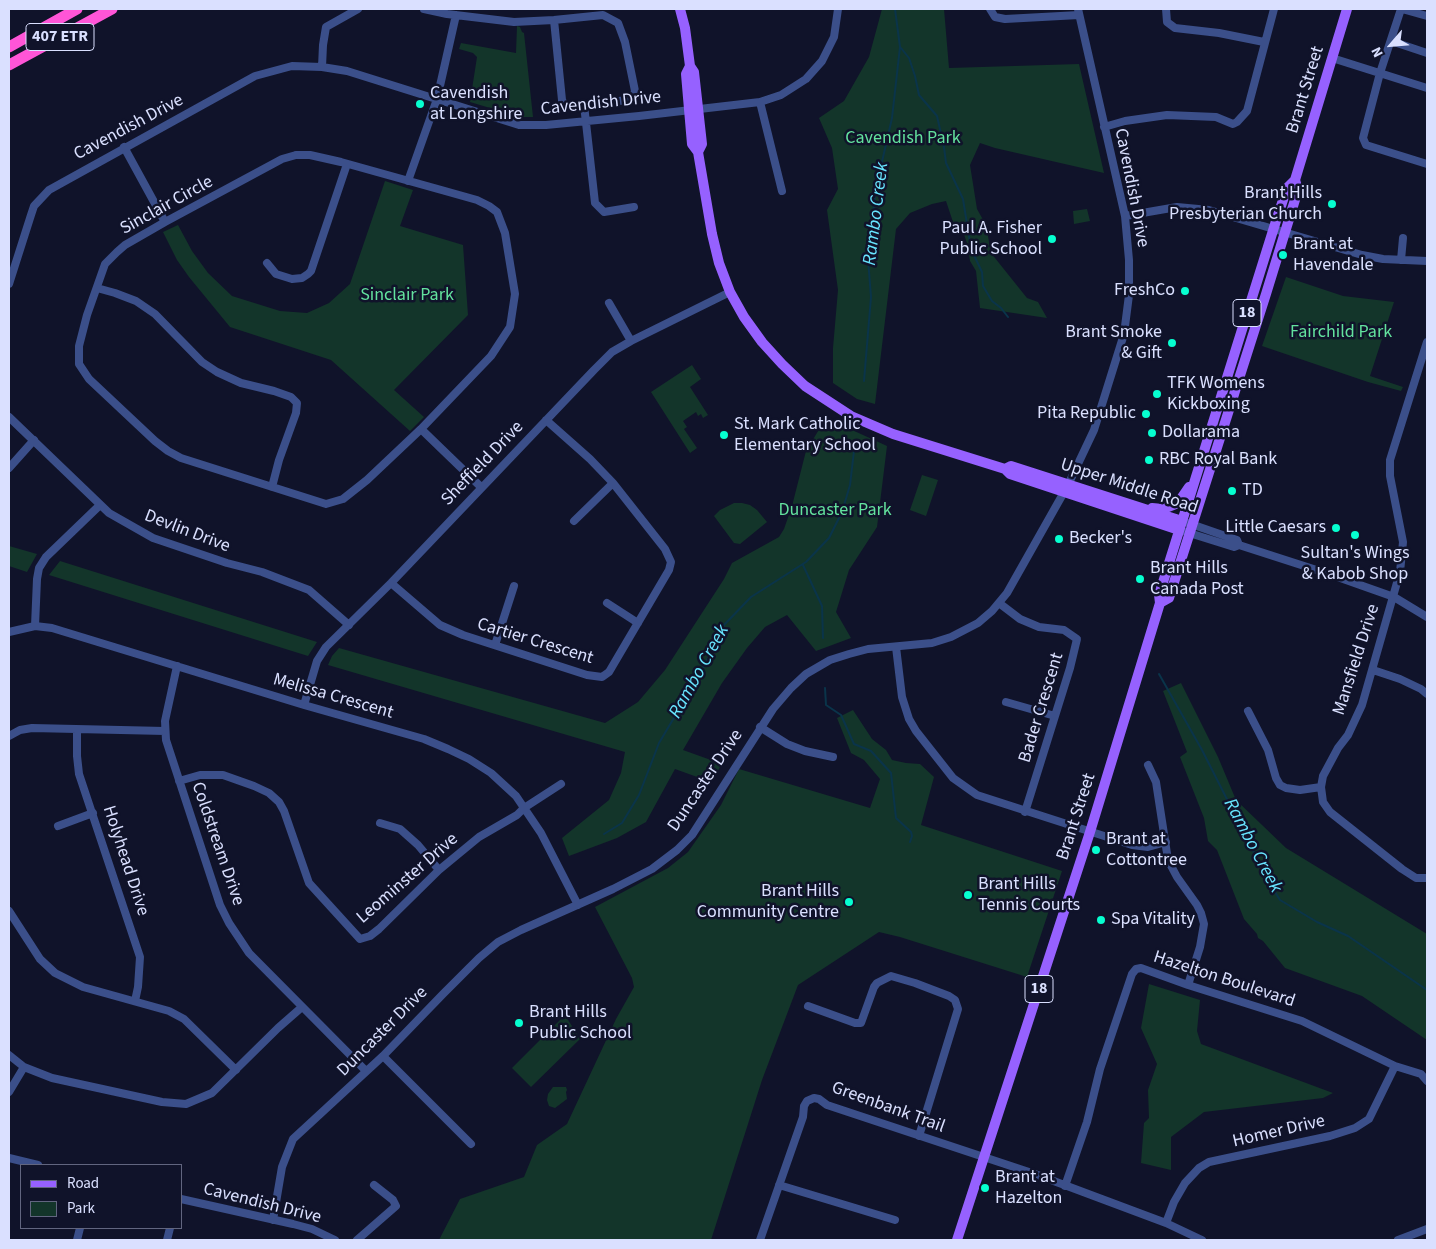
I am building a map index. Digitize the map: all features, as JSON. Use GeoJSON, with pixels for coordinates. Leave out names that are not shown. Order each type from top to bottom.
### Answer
{"type":"FeatureCollection","features":[{"type":"Feature","properties":{"kind":"highway","name":"407 ETR"},"geometry":{"type":"LineString","coordinates":[[9,47],[77,9]]}},
{"type":"Feature","properties":{"kind":"highway","name":"407 ETR"},"geometry":{"type":"LineString","coordinates":[[9,65],[112,9]]}},
{"type":"Feature","properties":{"kind":"main road","name":"Upper Middle Road"},"geometry":{"type":"LineString","coordinates":[[680,9],[685,28],[690,66],[686,74],[694,109],[692,144],[698,152],[719,263],[730,292],[744,317],[762,342],[787,370],[805,386],[851,416],[893,434],[1005,469],[1010,474],[1146,508],[1185,527]]}},
{"type":"Feature","properties":{"kind":"main road","name":"Brant Street"},"geometry":{"type":"LineString","coordinates":[[957,1240],[1090,832],[1160,603],[1169,598],[1196,478],[1287,188],[1295,180],[1347,9]]}},
{"type":"Feature","properties":{"kind":"main road","name":"Brant Street"},"geometry":{"type":"LineString","coordinates":[[1185,527],[1298,190],[1295,180]]}},
{"type":"Feature","properties":{"kind":"main road"},"geometry":{"type":"LineString","coordinates":[[1146,508],[1163,508],[1178,503],[1196,478]]}},
{"type":"Feature","properties":{"kind":"main road","name":"Upper Middle Road"},"geometry":{"type":"LineString","coordinates":[[1066,489],[1185,527]]}},
{"type":"Feature","properties":{"kind":"street"},"geometry":{"type":"LineString","coordinates":[[322,66],[326,27],[358,9]]}},
{"type":"Feature","properties":{"kind":"street","name":"Cavendish Drive"},"geometry":{"type":"LineString","coordinates":[[424,9],[514,22],[554,20],[603,14],[618,23],[625,42],[635,91],[633,97],[627,100],[565,106],[562,100],[554,20]]}},
{"type":"Feature","properties":{"kind":"street","name":"Cavendish Drive"},"geometry":{"type":"LineString","coordinates":[[9,284],[12,261],[34,206],[44,194],[57,184],[255,76],[292,66],[322,66],[347,71],[519,126],[584,122],[760,102],[781,95],[794,88],[815,70],[834,37],[838,9]]}},
{"type":"Feature","properties":{"kind":"street"},"geometry":{"type":"LineString","coordinates":[[990,9],[995,17],[1005,20],[1078,12]]}},
{"type":"Feature","properties":{"kind":"street"},"geometry":{"type":"LineString","coordinates":[[1166,9],[1167,22],[1176,28],[1219,33],[1264,42]]}},
{"type":"Feature","properties":{"kind":"street"},"geometry":{"type":"LineString","coordinates":[[1104,126],[1173,114],[1216,117],[1233,124],[1247,111],[1274,9]]}},
{"type":"Feature","properties":{"kind":"street"},"geometry":{"type":"LineString","coordinates":[[1427,16],[1402,9],[1380,73],[1363,138],[1366,145],[1427,164]]}},
{"type":"Feature","properties":{"kind":"street","name":"Cavendish Drive"},"geometry":{"type":"LineString","coordinates":[[1066,489],[1094,430],[1124,334],[1129,295],[1130,265],[1125,216],[1078,12]]}},
{"type":"Feature","properties":{"kind":"street"},"geometry":{"type":"LineString","coordinates":[[408,181],[437,99],[456,15]]}},
{"type":"Feature","properties":{"kind":"street"},"geometry":{"type":"LineString","coordinates":[[1390,41],[1427,52]]}},
{"type":"Feature","properties":{"kind":"street"},"geometry":{"type":"LineString","coordinates":[[1332,58],[1427,88]]}},
{"type":"Feature","properties":{"kind":"street"},"geometry":{"type":"LineString","coordinates":[[760,102],[782,191]]}},
{"type":"Feature","properties":{"kind":"street"},"geometry":{"type":"LineString","coordinates":[[584,105],[584,122],[595,203],[604,212],[634,207]]}},
{"type":"Feature","properties":{"kind":"street"},"geometry":{"type":"LineString","coordinates":[[124,147],[165,222]]}},
{"type":"Feature","properties":{"kind":"street","name":"Sinclair Circle"},"geometry":{"type":"LineString","coordinates":[[296,155],[310,155],[347,164],[477,200],[497,212],[505,233],[515,294],[510,327],[490,356],[421,429],[367,480],[343,499],[326,504],[272,488],[168,452],[155,442],[90,379],[79,364],[79,346],[87,315],[105,264],[125,245],[282,159],[296,155]]}},
{"type":"Feature","properties":{"kind":"street"},"geometry":{"type":"LineString","coordinates":[[267,263],[276,274],[292,279],[308,274],[311,271],[347,164]]}},
{"type":"Feature","properties":{"kind":"street"},"geometry":{"type":"LineString","coordinates":[[1125,216],[1162,208],[1210,210],[1362,255],[1427,261]]}},
{"type":"Feature","properties":{"kind":"street"},"geometry":{"type":"LineString","coordinates":[[1401,260],[1403,238]]}},
{"type":"Feature","properties":{"kind":"street"},"geometry":{"type":"LineString","coordinates":[[97,288],[136,301],[155,314],[202,362],[217,372],[242,383],[291,397],[298,403],[272,488]]}},
{"type":"Feature","properties":{"kind":"street","name":"Sheffield Drive"},"geometry":{"type":"LineString","coordinates":[[304,705],[317,662],[326,647],[391,583],[612,352],[730,292]]}},
{"type":"Feature","properties":{"kind":"street"},"geometry":{"type":"LineString","coordinates":[[609,303],[631,341]]}},
{"type":"Feature","properties":{"kind":"street","name":"Mansfield Drive"},"geometry":{"type":"LineString","coordinates":[[1321,787],[1323,776],[1338,748],[1348,735],[1357,715],[1400,572],[1403,558],[1403,542],[1390,476],[1390,460],[1427,342]]}},
{"type":"Feature","properties":{"kind":"street","name":"Devlin Drive"},"geometry":{"type":"LineString","coordinates":[[9,417],[109,513],[153,538],[227,563],[262,572],[309,590],[349,625]]}},
{"type":"Feature","properties":{"kind":"street","name":"Cartier Crescent"},"geometry":{"type":"LineString","coordinates":[[391,583],[440,625],[463,636],[587,674],[602,677],[609,672],[669,570],[671,562],[665,549],[613,483],[590,459],[546,420]]}},
{"type":"Feature","properties":{"kind":"street"},"geometry":{"type":"LineString","coordinates":[[421,429],[481,487]]}},
{"type":"Feature","properties":{"kind":"street"},"geometry":{"type":"LineString","coordinates":[[9,468],[34,440]]}},
{"type":"Feature","properties":{"kind":"street"},"geometry":{"type":"LineString","coordinates":[[574,520],[613,483]]}},
{"type":"Feature","properties":{"kind":"street","name":"Duncaster Drive"},"geometry":{"type":"LineString","coordinates":[[273,1220],[282,1167],[293,1140],[383,1056],[479,958],[498,942],[521,930],[652,870],[677,850],[692,834],[760,727],[791,688],[806,674],[830,660],[868,650],[932,643],[951,637],[978,622],[1007,593],[1066,489]]}},
{"type":"Feature","properties":{"kind":"street"},"geometry":{"type":"LineString","coordinates":[[35,626],[39,568],[46,557],[100,505]]}},
{"type":"Feature","properties":{"kind":"street","name":"Upper Middle Road"},"geometry":{"type":"LineString","coordinates":[[1185,527],[1234,547],[1239,545],[1394,597],[1427,617]]}},
{"type":"Feature","properties":{"kind":"street"},"geometry":{"type":"LineString","coordinates":[[494,646],[514,586]]}},
{"type":"Feature","properties":{"kind":"street"},"geometry":{"type":"LineString","coordinates":[[607,603],[638,623]]}},
{"type":"Feature","properties":{"kind":"street","name":"Bader Crescent"},"geometry":{"type":"LineString","coordinates":[[999,603],[1020,619],[1039,627],[1064,630],[1077,639],[1026,812]]}},
{"type":"Feature","properties":{"kind":"street","name":"Melissa Crescent"},"geometry":{"type":"LineString","coordinates":[[9,632],[35,626],[52,628],[304,705],[424,739],[448,749],[491,773],[516,796],[541,833],[578,905]]}},
{"type":"Feature","properties":{"kind":"street"},"geometry":{"type":"LineString","coordinates":[[896,647],[902,697],[909,719],[952,778],[977,795],[1090,832],[1140,846],[1148,847],[1166,842]]}},
{"type":"Feature","properties":{"kind":"street","name":"Coldstream Drive"},"geometry":{"type":"LineString","coordinates":[[177,666],[168,700],[166,740],[220,905],[229,923],[249,952],[366,1071]]}},
{"type":"Feature","properties":{"kind":"street"},"geometry":{"type":"LineString","coordinates":[[1372,670],[1400,679],[1427,694]]}},
{"type":"Feature","properties":{"kind":"street"},"geometry":{"type":"LineString","coordinates":[[1006,702],[1055,716]]}},
{"type":"Feature","properties":{"kind":"street"},"geometry":{"type":"LineString","coordinates":[[1248,711],[1268,750],[1276,778],[1280,785],[1300,790],[1321,787],[1323,802],[1330,812],[1402,869],[1416,878],[1427,878]]}},
{"type":"Feature","properties":{"kind":"street"},"geometry":{"type":"LineString","coordinates":[[760,727],[787,744],[805,751],[833,757]]}},
{"type":"Feature","properties":{"kind":"street"},"geometry":{"type":"LineString","coordinates":[[9,736],[20,730],[32,728],[165,731]]}},
{"type":"Feature","properties":{"kind":"street","name":"Holyhead Drive"},"geometry":{"type":"LineString","coordinates":[[77,730],[77,756],[80,774],[140,957],[136,1001]]}},
{"type":"Feature","properties":{"kind":"street"},"geometry":{"type":"LineString","coordinates":[[1148,765],[1156,782],[1168,860],[1177,877],[1197,905],[1204,924],[1200,947],[1188,985]]}},
{"type":"Feature","properties":{"kind":"street","name":"Leominster Drive"},"geometry":{"type":"LineString","coordinates":[[179,781],[200,775],[223,775],[269,793],[279,802],[284,811],[309,883],[360,939],[370,936],[379,929],[440,870],[479,837],[517,815],[524,808],[560,784]]}},
{"type":"Feature","properties":{"kind":"street"},"geometry":{"type":"LineString","coordinates":[[58,826],[93,813]]}},
{"type":"Feature","properties":{"kind":"street"},"geometry":{"type":"LineString","coordinates":[[380,823],[400,829],[418,845],[440,870]]}},
{"type":"Feature","properties":{"kind":"street"},"geometry":{"type":"LineString","coordinates":[[9,911],[40,959],[55,973],[83,987],[169,1011],[184,1019],[236,1070]]}},
{"type":"Feature","properties":{"kind":"street","name":"Hazelton Boulevard"},"geometry":{"type":"LineString","coordinates":[[1065,1186],[1087,1122],[1100,1069],[1132,974],[1136,969],[1141,968],[1302,1021],[1395,1066],[1421,1074],[1427,1081]]}},
{"type":"Feature","properties":{"kind":"street"},"geometry":{"type":"LineString","coordinates":[[808,1006],[855,1023],[861,1023],[877,982],[891,976],[915,983],[955,1000],[958,1009],[919,1136]]}},
{"type":"Feature","properties":{"kind":"street"},"geometry":{"type":"LineString","coordinates":[[9,1055],[24,1067],[52,1078],[162,1102],[186,1104],[212,1093],[302,1007]]}},
{"type":"Feature","properties":{"kind":"street"},"geometry":{"type":"LineString","coordinates":[[383,1056],[471,1144]]}},
{"type":"Feature","properties":{"kind":"street","name":"Homer Drive"},"geometry":{"type":"LineString","coordinates":[[1166,1223],[1174,1202],[1185,1183],[1199,1168],[1209,1162],[1330,1136],[1355,1128],[1369,1119],[1395,1066]]}},
{"type":"Feature","properties":{"kind":"street"},"geometry":{"type":"LineString","coordinates":[[9,1092],[24,1067]]}},
{"type":"Feature","properties":{"kind":"street","name":"Greenbank Trail"},"geometry":{"type":"LineString","coordinates":[[760,1240],[803,1117],[804,1106],[807,1101],[814,1098],[827,1105],[984,1158]]}},
{"type":"Feature","properties":{"kind":"street"},"geometry":{"type":"LineString","coordinates":[[9,1158],[34,1164]]}},
{"type":"Feature","properties":{"kind":"street"},"geometry":{"type":"LineString","coordinates":[[984,1158],[1166,1223],[1202,1240]]}},
{"type":"Feature","properties":{"kind":"street"},"geometry":{"type":"LineString","coordinates":[[357,1240],[396,1206],[393,1200],[374,1185]]}},
{"type":"Feature","properties":{"kind":"street"},"geometry":{"type":"LineString","coordinates":[[779,1185],[895,1220]]}},
{"type":"Feature","properties":{"kind":"street","name":"Cavendish Drive"},"geometry":{"type":"LineString","coordinates":[[182,1199],[312,1229],[334,1240]]}},
{"type":"Feature","properties":{"kind":"street"},"geometry":{"type":"LineString","coordinates":[[1398,1240],[1427,1228]]}},
{"type":"Feature","properties":{"kind":"green space","name":"Cavendish Park"},"geometry":{"type":"Polygon","coordinates":[[[882,9],[944,9],[949,68],[1079,64],[1104,173],[980,143],[970,165],[977,209],[986,225],[991,253],[1027,298],[1038,302],[1047,318],[980,308],[976,271],[970,261],[962,229],[953,222],[946,201],[932,204],[910,213],[896,229],[875,404],[857,399],[833,383],[833,348],[838,290],[827,210],[838,189],[832,148],[819,118],[844,101],[869,57],[882,9]]]}},
{"type":"Feature","properties":{"kind":"green space"},"geometry":{"type":"Polygon","coordinates":[[[517,26],[524,33],[533,117],[520,117],[470,102],[477,57],[473,53],[459,49],[461,43],[516,53],[517,26]]]}},
{"type":"Feature","properties":{"kind":"green space","name":"Sinclair Park"},"geometry":{"type":"Polygon","coordinates":[[[385,181],[413,190],[400,226],[463,245],[468,315],[394,390],[424,417],[410,431],[331,360],[230,327],[177,260],[163,232],[178,225],[192,251],[208,273],[232,296],[280,311],[307,313],[329,303],[350,284],[385,181]]]}},
{"type":"Feature","properties":{"kind":"green space"},"geometry":{"type":"Polygon","coordinates":[[[1087,209],[1090,221],[1074,224],[1073,211],[1087,209]]]}},
{"type":"Feature","properties":{"kind":"green space","name":"Fairchild Park"},"geometry":{"type":"Polygon","coordinates":[[[1286,277],[1343,296],[1394,302],[1370,376],[1403,387],[1401,391],[1368,382],[1262,346],[1286,277]]]}},
{"type":"Feature","properties":{"kind":"green space"},"geometry":{"type":"Polygon","coordinates":[[[692,365],[701,379],[690,387],[708,415],[703,418],[701,414],[698,416],[696,412],[683,421],[687,427],[684,429],[697,448],[690,453],[651,392],[692,365]]]}},
{"type":"Feature","properties":{"kind":"green space","name":"Duncaster Park"},"geometry":{"type":"Polygon","coordinates":[[[826,418],[887,446],[877,527],[849,570],[836,612],[851,638],[816,651],[787,615],[765,627],[722,683],[683,750],[722,764],[711,782],[675,769],[646,822],[617,838],[569,856],[562,838],[609,800],[621,773],[625,752],[328,665],[332,656],[339,648],[605,723],[638,702],[665,670],[724,579],[732,563],[779,537],[784,529],[792,506],[806,451],[826,418]]]}},
{"type":"Feature","properties":{"kind":"green space"},"geometry":{"type":"Polygon","coordinates":[[[922,475],[938,480],[926,516],[910,510],[922,475]]]}},
{"type":"Feature","properties":{"kind":"green space"},"geometry":{"type":"Polygon","coordinates":[[[734,503],[750,505],[767,522],[740,544],[734,543],[714,516],[720,510],[734,503]]]}},
{"type":"Feature","properties":{"kind":"green space"},"geometry":{"type":"Polygon","coordinates":[[[9,546],[37,554],[27,572],[9,566],[9,546]]]}},
{"type":"Feature","properties":{"kind":"green space"},"geometry":{"type":"Polygon","coordinates":[[[60,561],[317,642],[308,656],[49,575],[60,561]]]}},
{"type":"Feature","properties":{"kind":"green space"},"geometry":{"type":"Polygon","coordinates":[[[1181,683],[1218,757],[1236,800],[1286,848],[1427,934],[1427,1040],[1362,996],[1285,968],[1244,919],[1217,850],[1208,841],[1204,818],[1180,757],[1187,752],[1163,691],[1181,683]]]}},
{"type":"Feature","properties":{"kind":"green space"},"geometry":{"type":"Polygon","coordinates":[[[853,710],[872,739],[886,750],[892,760],[920,764],[934,777],[921,825],[1062,871],[1027,977],[879,932],[798,985],[762,1080],[711,1240],[439,1240],[460,1199],[524,1177],[537,1145],[567,1124],[616,1019],[634,987],[632,978],[595,907],[668,868],[688,852],[721,805],[739,769],[870,808],[880,779],[864,760],[851,753],[837,718],[853,710]]]}},
{"type":"Feature","properties":{"kind":"green space"},"geometry":{"type":"Polygon","coordinates":[[[1149,984],[1200,1000],[1197,1031],[1201,1044],[1333,1093],[1323,1098],[1204,1112],[1171,1137],[1171,1170],[1141,1163],[1144,1123],[1149,1118],[1148,1090],[1157,1064],[1141,1028],[1149,984]]]}},
{"type":"Feature","properties":{"kind":"green space"},"geometry":{"type":"Polygon","coordinates":[[[565,1015],[580,1039],[531,1087],[512,1068],[565,1015]]]}},
{"type":"Feature","properties":{"kind":"green space"},"geometry":{"type":"Polygon","coordinates":[[[553,1087],[566,1087],[567,1090],[567,1099],[555,1108],[549,1106],[547,1100],[548,1094],[553,1087]]]}},
{"type":"Feature","properties":{"kind":"waterway","name":"Rambo Creek"},"geometry":{"type":"LineString","coordinates":[[864,381],[871,297],[868,259],[876,188],[892,118],[900,47],[895,9]]}},
{"type":"Feature","properties":{"kind":"waterway"},"geometry":{"type":"LineString","coordinates":[[901,48],[909,58],[919,95],[937,116],[946,163],[963,199],[971,249],[982,272],[983,286],[992,301],[1008,317]]}},
{"type":"Feature","properties":{"kind":"waterway","name":"Rambo Creek"},"geometry":{"type":"LineString","coordinates":[[604,834],[622,823],[639,795],[659,743],[700,674],[724,625],[751,597],[806,562],[829,538],[842,512],[850,485],[854,451]]}},
{"type":"Feature","properties":{"kind":"waterway"},"geometry":{"type":"LineString","coordinates":[[803,565],[822,606],[823,638]]}},
{"type":"Feature","properties":{"kind":"waterway","name":"Rambo Creek"},"geometry":{"type":"LineString","coordinates":[[1159,674],[1202,750],[1280,900],[1317,922],[1348,936],[1427,990]]}},
{"type":"Feature","properties":{"kind":"waterway"},"geometry":{"type":"LineString","coordinates":[[825,688],[826,705],[841,715],[854,744],[871,751],[891,773],[896,818],[911,832],[910,842]]}},
{"type":"Feature","properties":{"kind":"place","name":"Cavendish at Longshire"},"geometry":{"type":"Point","coordinates":[420,104]}},
{"type":"Feature","properties":{"kind":"place","name":"Brant Hills Presbyterian Church"},"geometry":{"type":"Point","coordinates":[1332,204]}},
{"type":"Feature","properties":{"kind":"place","name":"Paul A. Fisher Public School"},"geometry":{"type":"Point","coordinates":[1052,239]}},
{"type":"Feature","properties":{"kind":"place","name":"Brant at Havendale"},"geometry":{"type":"Point","coordinates":[1283,255]}},
{"type":"Feature","properties":{"kind":"place","name":"FreshCo"},"geometry":{"type":"Point","coordinates":[1185,291]}},
{"type":"Feature","properties":{"kind":"place","name":"Brant Smoke & Gift"},"geometry":{"type":"Point","coordinates":[1172,343]}},
{"type":"Feature","properties":{"kind":"place","name":"TFK Womens Kickboxing"},"geometry":{"type":"Point","coordinates":[1157,394]}},
{"type":"Feature","properties":{"kind":"place","name":"Pita Republic"},"geometry":{"type":"Point","coordinates":[1146,414]}},
{"type":"Feature","properties":{"kind":"place","name":"Dollarama"},"geometry":{"type":"Point","coordinates":[1152,433]}},
{"type":"Feature","properties":{"kind":"place","name":"St. Mark Catholic Elementary School"},"geometry":{"type":"Point","coordinates":[724,435]}},
{"type":"Feature","properties":{"kind":"place","name":"RBC Royal Bank"},"geometry":{"type":"Point","coordinates":[1149,460]}},
{"type":"Feature","properties":{"kind":"place","name":"TD"},"geometry":{"type":"Point","coordinates":[1232,491]}},
{"type":"Feature","properties":{"kind":"place","name":"Little Caesars"},"geometry":{"type":"Point","coordinates":[1336,528]}},
{"type":"Feature","properties":{"kind":"place","name":"Sultan's Wings & Kabob Shop"},"geometry":{"type":"Point","coordinates":[1355,535]}},
{"type":"Feature","properties":{"kind":"place","name":"Becker's"},"geometry":{"type":"Point","coordinates":[1059,539]}},
{"type":"Feature","properties":{"kind":"place","name":"Brant Hills Canada Post"},"geometry":{"type":"Point","coordinates":[1140,579]}},
{"type":"Feature","properties":{"kind":"place","name":"Brant at Cottontree"},"geometry":{"type":"Point","coordinates":[1096,850]}},
{"type":"Feature","properties":{"kind":"place","name":"Brant Hills Tennis Courts"},"geometry":{"type":"Point","coordinates":[968,895]}},
{"type":"Feature","properties":{"kind":"place","name":"Brant Hills Community Centre"},"geometry":{"type":"Point","coordinates":[849,902]}},
{"type":"Feature","properties":{"kind":"place","name":"Spa Vitality"},"geometry":{"type":"Point","coordinates":[1101,920]}},
{"type":"Feature","properties":{"kind":"place","name":"Brant Hills Public School"},"geometry":{"type":"Point","coordinates":[519,1023]}},
{"type":"Feature","properties":{"kind":"place","name":"Brant at Hazelton"},"geometry":{"type":"Point","coordinates":[985,1188]}}]}
